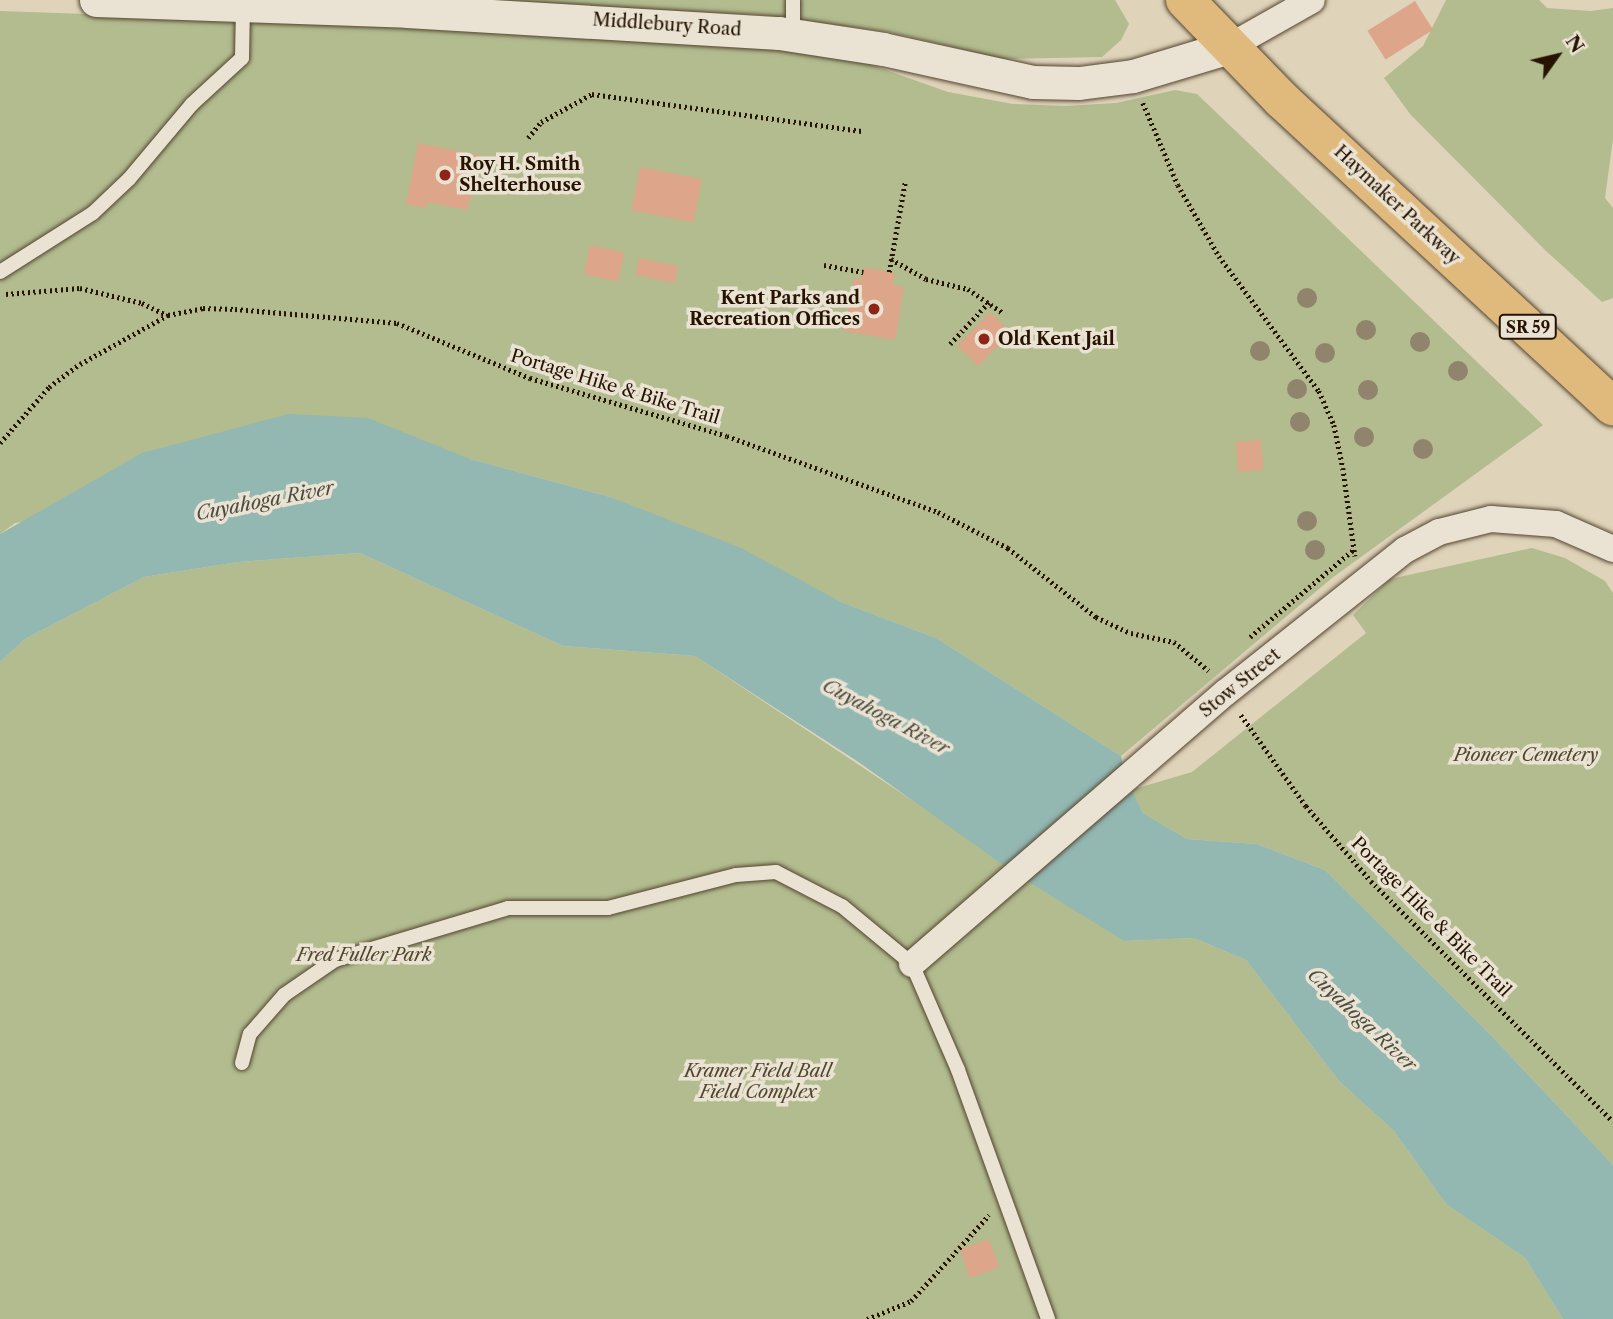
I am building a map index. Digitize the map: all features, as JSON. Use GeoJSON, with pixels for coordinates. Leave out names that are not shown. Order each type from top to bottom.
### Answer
{"type":"FeatureCollection","features":[{"type":"Feature","properties":{"kind":"main road","name":"Haymaker Parkway"},"geometry":{"type":"LineString","coordinates":[[1185,0],[1229,47],[1613,406]]}},
{"type":"Feature","properties":{"kind":"street","name":"Middlebury Road"},"geometry":{"type":"LineString","coordinates":[[96,0],[407,10],[793,34],[1033,82],[1079,83],[1133,76],[1229,47]]}},
{"type":"Feature","properties":{"kind":"street"},"geometry":{"type":"LineString","coordinates":[[1229,47],[1312,0]]}},
{"type":"Feature","properties":{"kind":"street","name":"Stow Street"},"geometry":{"type":"LineString","coordinates":[[912,964],[987,902],[1177,734],[1358,584],[1439,532],[1491,519],[1556,524],[1613,549]]}},
{"type":"Feature","properties":{"kind":"lane"},"geometry":{"type":"LineString","coordinates":[[793,0],[793,34]]}},
{"type":"Feature","properties":{"kind":"lane"},"geometry":{"type":"LineString","coordinates":[[0,272],[93,213],[129,179],[192,104],[242,58],[243,6]]}},
{"type":"Feature","properties":{"kind":"lane"},"geometry":{"type":"LineString","coordinates":[[242,1063],[250,1034],[284,995],[335,960],[508,908],[608,908],[736,876],[776,872],[842,906],[912,964],[958,1070],[1048,1319]]}},
{"type":"Feature","properties":{"kind":"path"},"geometry":{"type":"LineString","coordinates":[[1133,76],[1178,185],[1219,256],[1299,362],[1334,425],[1358,584]]}},
{"type":"Feature","properties":{"kind":"path"},"geometry":{"type":"LineString","coordinates":[[528,138],[541,121],[593,94],[861,131]]}},
{"type":"Feature","properties":{"kind":"path"},"geometry":{"type":"LineString","coordinates":[[889,272],[905,182]]}},
{"type":"Feature","properties":{"kind":"path"},"geometry":{"type":"LineString","coordinates":[[891,259],[926,279],[968,289],[1003,313]]}},
{"type":"Feature","properties":{"kind":"path"},"geometry":{"type":"LineString","coordinates":[[824,265],[863,272]]}},
{"type":"Feature","properties":{"kind":"path"},"geometry":{"type":"LineString","coordinates":[[0,295],[80,288],[142,303],[168,315]]}},
{"type":"Feature","properties":{"kind":"path"},"geometry":{"type":"LineString","coordinates":[[950,344],[989,303]]}},
{"type":"Feature","properties":{"kind":"path","name":"Portage Hike & Bike Trail"},"geometry":{"type":"LineString","coordinates":[[0,443],[59,379],[168,315],[225,309],[397,323],[530,378],[727,436],[977,529],[1008,548],[1096,617],[1131,633],[1174,642],[1202,662],[1214,677]]}},
{"type":"Feature","properties":{"kind":"path","name":"Portage Hike & Bike Trail"},"geometry":{"type":"LineString","coordinates":[[1245,719],[1306,806],[1371,881],[1560,1065],[1613,1121]]}},
{"type":"Feature","properties":{"kind":"path"},"geometry":{"type":"LineString","coordinates":[[867,1319],[911,1301],[1004,1199]]}},
{"type":"Feature","properties":{"kind":"green space"},"geometry":{"type":"Polygon","coordinates":[[[436,0],[1115,0],[1129,24],[1121,40],[1102,57],[1003,59],[889,32],[763,15],[436,0]]]}},
{"type":"Feature","properties":{"kind":"green space"},"geometry":{"type":"Polygon","coordinates":[[[1446,0],[1539,0],[1547,8],[1591,11],[1613,8],[1613,139],[1605,198],[1613,208],[1613,298],[1602,302],[1544,249],[1410,114],[1384,78],[1423,46],[1446,0]]]}},
{"type":"Feature","properties":{"kind":"green space"},"geometry":{"type":"Polygon","coordinates":[[[0,11],[287,21],[757,47],[855,59],[948,92],[1013,104],[1066,106],[1116,103],[1175,90],[1197,94],[1543,425],[1332,578],[1121,756],[936,638],[841,602],[610,497],[470,459],[15,523],[0,534],[0,11]]]}},
{"type":"Feature","properties":{"kind":"green space","name":"Pioneer Cemetery"},"geometry":{"type":"Polygon","coordinates":[[[1532,548],[1565,558],[1605,581],[1613,593],[1613,1165],[1489,1033],[1325,870],[1257,844],[1187,839],[1143,813],[1131,790],[1192,772],[1366,633],[1353,615],[1390,579],[1532,548]]]}},
{"type":"Feature","properties":{"kind":"green space","name":"Fred Fuller Park"},"geometry":{"type":"Polygon","coordinates":[[[360,553],[563,646],[695,656],[1124,941],[1194,938],[1246,960],[1339,1081],[1394,1131],[1446,1204],[1525,1258],[1563,1319],[0,1319],[0,662],[25,639],[144,577],[238,562],[360,553]]]}},
{"type":"Feature","properties":{"kind":"water","name":"Cuyahoga River"},"geometry":{"type":"Polygon","coordinates":[[[289,414],[368,418],[470,459],[610,497],[741,548],[841,602],[936,638],[1121,756],[1125,777],[1143,813],[1187,839],[1257,844],[1325,870],[1489,1033],[1613,1165],[1613,1319],[1563,1319],[1525,1258],[1446,1204],[1394,1131],[1339,1081],[1246,960],[1194,938],[1124,941],[1016,874],[857,761],[695,656],[563,646],[360,553],[238,562],[144,577],[25,639],[0,662],[0,534],[142,453],[289,414]]]}},
{"type":"Feature","properties":{"kind":"building"},"geometry":{"type":"Polygon","coordinates":[[[1415,1],[1433,30],[1386,60],[1368,31],[1415,1]]]}},
{"type":"Feature","properties":{"kind":"building","name":"Roy H. Smith Shelterhouse"},"geometry":{"type":"Polygon","coordinates":[[[418,143],[482,156],[467,210],[427,202],[426,208],[406,204],[418,143]]]}},
{"type":"Feature","properties":{"kind":"building"},"geometry":{"type":"Polygon","coordinates":[[[640,167],[702,179],[693,222],[632,210],[640,167]]]}},
{"type":"Feature","properties":{"kind":"building"},"geometry":{"type":"Polygon","coordinates":[[[590,245],[624,252],[618,282],[584,274],[590,245]]]}},
{"type":"Feature","properties":{"kind":"building"},"geometry":{"type":"Polygon","coordinates":[[[639,258],[678,266],[675,283],[635,275],[639,258]]]}},
{"type":"Feature","properties":{"kind":"building","name":"Kent Parks and Recreation Offices"},"geometry":{"type":"Polygon","coordinates":[[[864,267],[895,273],[893,285],[904,287],[895,340],[844,331],[854,278],[862,279],[864,267]]]}},
{"type":"Feature","properties":{"kind":"building","name":"Old Kent Jail"},"geometry":{"type":"Polygon","coordinates":[[[990,312],[1011,332],[978,366],[957,346],[990,312]]]}},
{"type":"Feature","properties":{"kind":"building"},"geometry":{"type":"Polygon","coordinates":[[[1261,440],[1263,470],[1238,472],[1236,442],[1261,440]]]}},
{"type":"Feature","properties":{"kind":"building"},"geometry":{"type":"Polygon","coordinates":[[[989,1239],[999,1267],[970,1278],[960,1250],[989,1239]]]}},
{"type":"Feature","properties":{"kind":"place","name":"Roy H. Smith Shelterhouse"},"geometry":{"type":"Point","coordinates":[445,175]}},
{"type":"Feature","properties":{"kind":"place","name":"Kent Parks and Recreation Offices"},"geometry":{"type":"Point","coordinates":[874,309]}},
{"type":"Feature","properties":{"kind":"place","name":"Old Kent Jail"},"geometry":{"type":"Point","coordinates":[984,339]}},
{"type":"Feature","properties":{"kind":"park label","name":"Kramer Field Ball Field Complex"},"geometry":{"type":"Point","coordinates":[758,1082]}}]}
